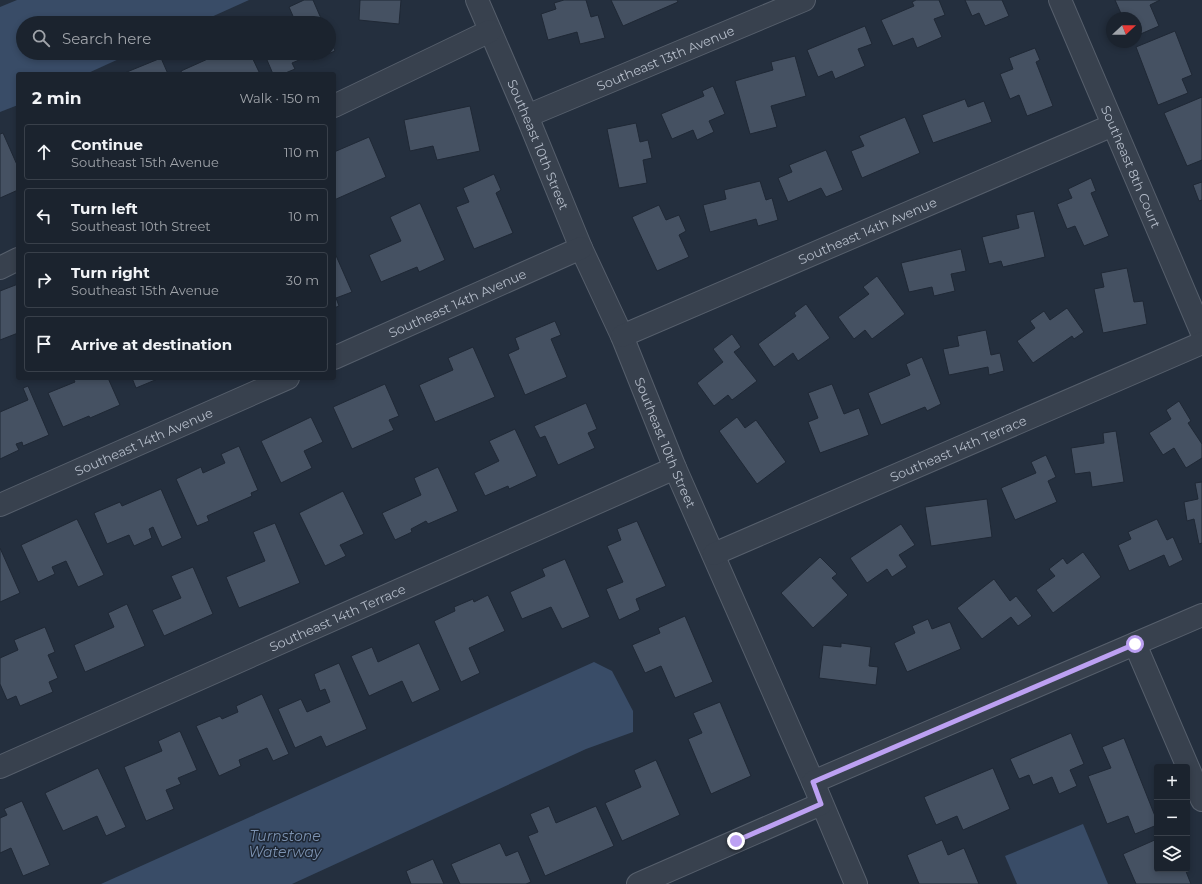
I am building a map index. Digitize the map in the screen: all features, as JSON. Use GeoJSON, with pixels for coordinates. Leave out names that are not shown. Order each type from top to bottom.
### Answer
{"type":"FeatureCollection","features":[{"type":"Feature","properties":{"kind":"street","name":"Southeast 10th Street"},"geometry":{"type":"LineString","coordinates":[[477,0],[527,116],[581,248],[622,336],[676,468],[856,884]]}},
{"type":"Feature","properties":{"kind":"street","name":"Southeast 13th Avenue"},"geometry":{"type":"LineString","coordinates":[[527,116],[804,0]]}},
{"type":"Feature","properties":{"kind":"street","name":"Southeast 8th Court"},"geometry":{"type":"LineString","coordinates":[[1060,0],[1202,333]]}},
{"type":"Feature","properties":{"kind":"street"},"geometry":{"type":"LineString","coordinates":[[336,105],[490,31]]}},
{"type":"Feature","properties":{"kind":"street","name":"Southeast 14th Avenue"},"geometry":{"type":"LineString","coordinates":[[622,336],[1113,126]]}},
{"type":"Feature","properties":{"kind":"street","name":"Southeast 14th Avenue"},"geometry":{"type":"LineString","coordinates":[[336,357],[581,248]]}},
{"type":"Feature","properties":{"kind":"street"},"geometry":{"type":"LineString","coordinates":[[0,268],[16,260]]}},
{"type":"Feature","properties":{"kind":"street","name":"Southeast 14th Terrace"},"geometry":{"type":"LineString","coordinates":[[714,554],[1202,343]]}},
{"type":"Feature","properties":{"kind":"street","name":"Southeast 14th Avenue"},"geometry":{"type":"LineString","coordinates":[[0,505],[283,380]]}},
{"type":"Feature","properties":{"kind":"street","name":"Southeast 14th Terrace"},"geometry":{"type":"LineString","coordinates":[[0,767],[676,468]]}},
{"type":"Feature","properties":{"kind":"street"},"geometry":{"type":"LineString","coordinates":[[813,782],[1202,615]]}},
{"type":"Feature","properties":{"kind":"street"},"geometry":{"type":"LineString","coordinates":[[1135,644],[1202,800]]}},
{"type":"Feature","properties":{"kind":"street"},"geometry":{"type":"LineString","coordinates":[[638,884],[821,804]]}},
{"type":"Feature","properties":{"kind":"water"},"geometry":{"type":"Polygon","coordinates":[[[17,0],[249,0],[214,16],[16,16],[16,60],[117,60],[90,72],[16,72],[16,106],[0,112],[0,7],[17,0]]]}},
{"type":"Feature","properties":{"kind":"water","name":"Turnstone Waterway"},"geometry":{"type":"Polygon","coordinates":[[[594,662],[612,671],[633,711],[633,732],[586,749],[292,884],[101,884],[594,662]]]}},
{"type":"Feature","properties":{"kind":"water"},"geometry":{"type":"Polygon","coordinates":[[[1083,824],[1108,884],[1017,884],[1005,856],[1083,824]]]}},
{"type":"Feature","properties":{"kind":"building"},"geometry":{"type":"Polygon","coordinates":[[[304,0],[313,0],[320,16],[293,16],[289,7],[304,0]]]}},
{"type":"Feature","properties":{"kind":"building"},"geometry":{"type":"Polygon","coordinates":[[[360,0],[401,0],[399,24],[359,20],[360,0]]]}},
{"type":"Feature","properties":{"kind":"building"},"geometry":{"type":"Polygon","coordinates":[[[564,0],[586,0],[591,17],[598,15],[605,38],[580,44],[577,32],[548,40],[541,14],[556,9],[554,3],[564,0]]]}},
{"type":"Feature","properties":{"kind":"building"},"geometry":{"type":"Polygon","coordinates":[[[611,0],[677,0],[678,2],[623,26],[611,0]]]}},
{"type":"Feature","properties":{"kind":"building"},"geometry":{"type":"Polygon","coordinates":[[[916,0],[939,0],[945,15],[934,19],[942,37],[917,48],[913,38],[893,46],[881,20],[914,6],[912,2],[916,0]]]}},
{"type":"Feature","properties":{"kind":"building"},"geometry":{"type":"Polygon","coordinates":[[[965,0],[1002,0],[1009,16],[985,26],[979,13],[972,16],[965,0]]]}},
{"type":"Feature","properties":{"kind":"building"},"geometry":{"type":"Polygon","coordinates":[[[1115,0],[1160,0],[1150,5],[1159,26],[1142,33],[1142,12],[1120,12],[1115,0]]]}},
{"type":"Feature","properties":{"kind":"building"},"geometry":{"type":"Polygon","coordinates":[[[865,26],[872,44],[858,49],[865,66],[835,79],[832,71],[818,77],[807,50],[865,26]]]}},
{"type":"Feature","properties":{"kind":"building"},"geometry":{"type":"Polygon","coordinates":[[[1175,31],[1192,75],[1182,79],[1188,93],[1158,105],[1136,48],[1142,48],[1142,45],[1175,31]]]}},
{"type":"Feature","properties":{"kind":"building"},"geometry":{"type":"Polygon","coordinates":[[[1035,48],[1040,60],[1036,62],[1053,106],[1027,116],[1019,95],[1010,99],[1000,74],[1013,69],[1009,58],[1035,48]]]}},
{"type":"Feature","properties":{"kind":"building"},"geometry":{"type":"Polygon","coordinates":[[[795,56],[806,96],[771,106],[777,127],[750,134],[735,81],[773,70],[771,62],[795,56]]]}},
{"type":"Feature","properties":{"kind":"building"},"geometry":{"type":"Polygon","coordinates":[[[156,60],[162,60],[167,72],[127,72],[156,60]]]}},
{"type":"Feature","properties":{"kind":"building"},"geometry":{"type":"Polygon","coordinates":[[[205,60],[253,60],[259,72],[181,72],[205,60]]]}},
{"type":"Feature","properties":{"kind":"building"},"geometry":{"type":"Polygon","coordinates":[[[267,60],[299,60],[292,63],[295,69],[288,72],[272,72],[267,60]]]}},
{"type":"Feature","properties":{"kind":"building"},"geometry":{"type":"Polygon","coordinates":[[[713,86],[725,114],[709,121],[714,132],[697,140],[693,130],[672,139],[661,114],[704,96],[702,91],[713,86]]]}},
{"type":"Feature","properties":{"kind":"building"},"geometry":{"type":"Polygon","coordinates":[[[1202,97],[1202,160],[1187,166],[1164,113],[1202,97]]]}},
{"type":"Feature","properties":{"kind":"building"},"geometry":{"type":"Polygon","coordinates":[[[965,99],[968,107],[984,101],[992,122],[933,143],[922,115],[965,99]]]}},
{"type":"Feature","properties":{"kind":"building"},"geometry":{"type":"Polygon","coordinates":[[[470,106],[480,151],[437,160],[433,146],[410,151],[404,120],[470,106]]]}},
{"type":"Feature","properties":{"kind":"building"},"geometry":{"type":"Polygon","coordinates":[[[905,117],[920,153],[862,178],[851,151],[864,146],[859,136],[905,117]]]}},
{"type":"Feature","properties":{"kind":"building"},"geometry":{"type":"Polygon","coordinates":[[[636,123],[640,142],[648,140],[652,158],[643,160],[647,183],[619,188],[607,129],[636,123]]]}},
{"type":"Feature","properties":{"kind":"building"},"geometry":{"type":"Polygon","coordinates":[[[3,133],[16,162],[16,191],[0,198],[0,134],[3,133]]]}},
{"type":"Feature","properties":{"kind":"building"},"geometry":{"type":"Polygon","coordinates":[[[369,137],[386,177],[336,199],[336,151],[369,137]]]}},
{"type":"Feature","properties":{"kind":"building"},"geometry":{"type":"Polygon","coordinates":[[[826,150],[843,190],[826,197],[821,188],[788,202],[778,178],[792,172],[789,165],[826,150]]]}},
{"type":"Feature","properties":{"kind":"building"},"geometry":{"type":"Polygon","coordinates":[[[494,174],[501,190],[496,193],[513,233],[474,249],[456,207],[469,202],[463,188],[494,174]]]}},
{"type":"Feature","properties":{"kind":"building"},"geometry":{"type":"Polygon","coordinates":[[[1091,178],[1096,191],[1091,193],[1109,236],[1084,246],[1075,226],[1067,229],[1057,204],[1072,198],[1068,189],[1091,178]]]}},
{"type":"Feature","properties":{"kind":"building"},"geometry":{"type":"Polygon","coordinates":[[[760,181],[766,200],[772,198],[778,220],[758,226],[756,219],[710,232],[703,205],[726,199],[724,190],[760,181]]]}},
{"type":"Feature","properties":{"kind":"building"},"geometry":{"type":"Polygon","coordinates":[[[1202,182],[1202,200],[1199,201],[1193,185],[1202,182]]]}},
{"type":"Feature","properties":{"kind":"building"},"geometry":{"type":"Polygon","coordinates":[[[420,203],[445,260],[419,272],[417,267],[381,282],[369,255],[401,241],[390,217],[420,203]]]}},
{"type":"Feature","properties":{"kind":"building"},"geometry":{"type":"Polygon","coordinates":[[[659,205],[666,220],[679,215],[686,231],[679,235],[689,257],[657,271],[632,217],[659,205]]]}},
{"type":"Feature","properties":{"kind":"building"},"geometry":{"type":"Polygon","coordinates":[[[1034,211],[1045,257],[1003,267],[1001,261],[989,264],[982,237],[1019,228],[1016,215],[1034,211]]]}},
{"type":"Feature","properties":{"kind":"building"},"geometry":{"type":"Polygon","coordinates":[[[961,249],[966,271],[951,274],[955,291],[934,296],[932,287],[909,292],[901,263],[961,249]]]}},
{"type":"Feature","properties":{"kind":"building"},"geometry":{"type":"Polygon","coordinates":[[[336,256],[352,292],[336,298],[336,256]]]}},
{"type":"Feature","properties":{"kind":"building"},"geometry":{"type":"Polygon","coordinates":[[[1127,268],[1134,302],[1143,301],[1147,324],[1103,333],[1094,289],[1104,287],[1101,273],[1127,268]]]}},
{"type":"Feature","properties":{"kind":"building"},"geometry":{"type":"Polygon","coordinates":[[[877,276],[905,314],[872,339],[865,330],[854,339],[838,317],[869,294],[863,287],[877,276]]]}},
{"type":"Feature","properties":{"kind":"building"},"geometry":{"type":"Polygon","coordinates":[[[16,285],[16,334],[0,340],[0,291],[16,285]]]}},
{"type":"Feature","properties":{"kind":"building"},"geometry":{"type":"Polygon","coordinates":[[[336,298],[339,306],[336,307],[336,298]]]}},
{"type":"Feature","properties":{"kind":"building"},"geometry":{"type":"Polygon","coordinates":[[[806,304],[830,338],[798,361],[793,353],[774,367],[758,344],[796,316],[794,313],[806,304]]]}},
{"type":"Feature","properties":{"kind":"building"},"geometry":{"type":"Polygon","coordinates":[[[1067,308],[1084,332],[1074,339],[1072,336],[1033,363],[1017,341],[1035,328],[1030,321],[1044,311],[1050,320],[1067,308]]]}},
{"type":"Feature","properties":{"kind":"building"},"geometry":{"type":"Polygon","coordinates":[[[555,321],[561,335],[551,339],[567,377],[525,395],[508,354],[519,349],[515,338],[555,321]]]}},
{"type":"Feature","properties":{"kind":"building"},"geometry":{"type":"Polygon","coordinates":[[[986,330],[991,355],[1000,353],[1004,371],[989,375],[988,367],[949,375],[943,349],[959,346],[957,336],[986,330]]]}},
{"type":"Feature","properties":{"kind":"building"},"geometry":{"type":"Polygon","coordinates":[[[732,334],[741,347],[734,352],[757,381],[732,400],[728,395],[714,406],[697,383],[723,362],[713,349],[732,334]]]}},
{"type":"Feature","properties":{"kind":"building"},"geometry":{"type":"Polygon","coordinates":[[[473,347],[495,397],[435,422],[419,385],[453,370],[448,358],[473,347]]]}},
{"type":"Feature","properties":{"kind":"building"},"geometry":{"type":"Polygon","coordinates":[[[922,357],[941,404],[927,411],[925,407],[881,425],[868,393],[910,375],[906,364],[922,357]]]}},
{"type":"Feature","properties":{"kind":"building"},"geometry":{"type":"Polygon","coordinates":[[[74,380],[109,380],[120,405],[90,418],[89,416],[63,427],[48,393],[75,382],[74,380]]]}},
{"type":"Feature","properties":{"kind":"building"},"geometry":{"type":"Polygon","coordinates":[[[133,380],[155,380],[136,388],[133,380]]]}},
{"type":"Feature","properties":{"kind":"building"},"geometry":{"type":"Polygon","coordinates":[[[385,384],[399,416],[389,420],[394,430],[352,449],[333,407],[385,384]]]}},
{"type":"Feature","properties":{"kind":"building"},"geometry":{"type":"Polygon","coordinates":[[[832,384],[844,414],[859,408],[869,435],[820,453],[808,422],[818,418],[808,393],[832,384]]]}},
{"type":"Feature","properties":{"kind":"building"},"geometry":{"type":"Polygon","coordinates":[[[28,386],[49,435],[23,446],[22,442],[16,444],[19,450],[0,459],[0,412],[28,400],[23,388],[28,386]]]}},
{"type":"Feature","properties":{"kind":"building"},"geometry":{"type":"Polygon","coordinates":[[[1179,401],[1191,421],[1188,423],[1202,444],[1202,458],[1186,468],[1174,448],[1163,455],[1149,433],[1171,419],[1166,410],[1179,401]]]}},
{"type":"Feature","properties":{"kind":"building"},"geometry":{"type":"Polygon","coordinates":[[[586,403],[597,429],[588,433],[595,448],[558,465],[545,436],[540,438],[534,426],[586,403]]]}},
{"type":"Feature","properties":{"kind":"building"},"geometry":{"type":"Polygon","coordinates":[[[311,417],[323,442],[304,451],[312,468],[281,483],[261,441],[311,417]]]}},
{"type":"Feature","properties":{"kind":"building"},"geometry":{"type":"Polygon","coordinates":[[[737,417],[745,428],[756,420],[786,462],[757,484],[719,431],[737,417]]]}},
{"type":"Feature","properties":{"kind":"building"},"geometry":{"type":"Polygon","coordinates":[[[515,429],[537,476],[509,489],[508,486],[485,496],[474,473],[499,461],[489,441],[515,429]]]}},
{"type":"Feature","properties":{"kind":"building"},"geometry":{"type":"Polygon","coordinates":[[[1116,431],[1124,482],[1092,487],[1090,472],[1075,474],[1071,448],[1104,443],[1103,433],[1116,431]]]}},
{"type":"Feature","properties":{"kind":"building"},"geometry":{"type":"Polygon","coordinates":[[[239,446],[258,490],[251,493],[252,496],[207,516],[209,521],[197,526],[176,479],[201,467],[203,473],[225,463],[221,454],[239,446]]]}},
{"type":"Feature","properties":{"kind":"building"},"geometry":{"type":"Polygon","coordinates":[[[1046,455],[1056,477],[1048,481],[1057,502],[1015,520],[1001,488],[1036,473],[1031,462],[1046,455]]]}},
{"type":"Feature","properties":{"kind":"building"},"geometry":{"type":"Polygon","coordinates":[[[438,467],[458,511],[428,524],[426,521],[411,529],[412,532],[395,540],[382,513],[421,495],[414,478],[438,467]]]}},
{"type":"Feature","properties":{"kind":"building"},"geometry":{"type":"Polygon","coordinates":[[[1202,482],[1202,543],[1199,544],[1194,519],[1187,521],[1184,502],[1198,499],[1195,483],[1202,482]]]}},
{"type":"Feature","properties":{"kind":"building"},"geometry":{"type":"Polygon","coordinates":[[[161,489],[182,538],[162,547],[153,527],[149,529],[152,538],[134,546],[129,535],[107,544],[94,513],[120,502],[122,506],[161,489]]]}},
{"type":"Feature","properties":{"kind":"building"},"geometry":{"type":"Polygon","coordinates":[[[343,491],[364,534],[340,545],[346,556],[325,566],[299,513],[343,491]]]}},
{"type":"Feature","properties":{"kind":"building"},"geometry":{"type":"Polygon","coordinates":[[[987,499],[992,537],[931,546],[925,507],[987,499]]]}},
{"type":"Feature","properties":{"kind":"building"},"geometry":{"type":"Polygon","coordinates":[[[77,519],[104,575],[78,587],[66,561],[52,567],[55,574],[38,582],[21,545],[77,519]]]}},
{"type":"Feature","properties":{"kind":"building"},"geometry":{"type":"Polygon","coordinates":[[[1157,519],[1167,540],[1173,537],[1183,560],[1169,567],[1164,555],[1129,571],[1118,545],[1131,539],[1128,532],[1157,519]]]}},
{"type":"Feature","properties":{"kind":"building"},"geometry":{"type":"Polygon","coordinates":[[[637,521],[666,586],[636,599],[640,610],[619,620],[606,589],[623,582],[607,546],[621,540],[617,529],[637,521]]]}},
{"type":"Feature","properties":{"kind":"building"},"geometry":{"type":"Polygon","coordinates":[[[275,523],[300,583],[239,608],[226,577],[265,561],[253,532],[275,523]]]}},
{"type":"Feature","properties":{"kind":"building"},"geometry":{"type":"Polygon","coordinates":[[[901,524],[915,545],[899,555],[907,567],[892,577],[887,569],[867,583],[850,558],[901,524]]]}},
{"type":"Feature","properties":{"kind":"building"},"geometry":{"type":"Polygon","coordinates":[[[0,548],[20,593],[0,602],[0,548]]]}},
{"type":"Feature","properties":{"kind":"building"},"geometry":{"type":"Polygon","coordinates":[[[1083,552],[1101,577],[1053,613],[1036,590],[1055,576],[1049,569],[1063,558],[1067,564],[1083,552]]]}},
{"type":"Feature","properties":{"kind":"building"},"geometry":{"type":"Polygon","coordinates":[[[820,557],[837,574],[832,578],[848,595],[813,628],[781,593],[820,557]]]}},
{"type":"Feature","properties":{"kind":"building"},"geometry":{"type":"Polygon","coordinates":[[[565,559],[590,617],[562,629],[551,607],[522,619],[510,592],[545,576],[542,569],[565,559]]]}},
{"type":"Feature","properties":{"kind":"building"},"geometry":{"type":"Polygon","coordinates":[[[193,567],[213,614],[164,636],[152,610],[181,598],[171,576],[193,567]]]}},
{"type":"Feature","properties":{"kind":"building"},"geometry":{"type":"Polygon","coordinates":[[[994,579],[1010,601],[1016,596],[1032,616],[1018,626],[1011,617],[982,639],[957,608],[994,579]]]}},
{"type":"Feature","properties":{"kind":"building"},"geometry":{"type":"Polygon","coordinates":[[[488,595],[505,631],[469,648],[480,673],[461,682],[434,621],[455,611],[454,607],[473,599],[474,602],[488,595]]]}},
{"type":"Feature","properties":{"kind":"building"},"geometry":{"type":"Polygon","coordinates":[[[127,604],[145,646],[85,672],[74,645],[114,627],[108,613],[127,604]]]}},
{"type":"Feature","properties":{"kind":"building"},"geometry":{"type":"Polygon","coordinates":[[[685,616],[713,682],[675,698],[661,666],[645,673],[632,645],[660,633],[658,628],[685,616]]]}},
{"type":"Feature","properties":{"kind":"building"},"geometry":{"type":"Polygon","coordinates":[[[928,619],[932,629],[950,622],[961,649],[907,672],[894,643],[915,633],[912,626],[928,619]]]}},
{"type":"Feature","properties":{"kind":"building"},"geometry":{"type":"Polygon","coordinates":[[[45,627],[55,652],[48,655],[58,678],[49,682],[53,692],[20,706],[16,696],[7,700],[0,684],[0,658],[18,650],[14,640],[45,627]]]}},
{"type":"Feature","properties":{"kind":"building"},"geometry":{"type":"Polygon","coordinates":[[[419,643],[440,690],[412,703],[402,681],[369,696],[351,656],[372,647],[378,662],[419,643]]]}},
{"type":"Feature","properties":{"kind":"building"},"geometry":{"type":"Polygon","coordinates":[[[841,643],[871,647],[869,666],[878,667],[876,685],[819,678],[823,645],[841,647],[841,643]]]}},
{"type":"Feature","properties":{"kind":"building"},"geometry":{"type":"Polygon","coordinates":[[[339,663],[367,729],[326,747],[321,736],[295,748],[278,709],[301,699],[307,712],[330,702],[325,689],[320,691],[314,674],[339,663]]]}},
{"type":"Feature","properties":{"kind":"building"},"geometry":{"type":"Polygon","coordinates":[[[262,694],[289,754],[273,761],[267,748],[239,760],[241,766],[219,776],[196,726],[220,716],[222,719],[238,712],[236,706],[262,694]]]}},
{"type":"Feature","properties":{"kind":"building"},"geometry":{"type":"Polygon","coordinates":[[[720,702],[751,776],[711,794],[688,739],[702,733],[693,713],[720,702]]]}},
{"type":"Feature","properties":{"kind":"building"},"geometry":{"type":"Polygon","coordinates":[[[180,731],[197,770],[178,778],[181,784],[166,790],[174,809],[146,821],[124,767],[162,751],[158,741],[180,731]]]}},
{"type":"Feature","properties":{"kind":"building"},"geometry":{"type":"Polygon","coordinates":[[[1071,733],[1084,764],[1070,770],[1077,786],[1059,794],[1052,777],[1033,785],[1029,775],[1019,779],[1010,759],[1071,733]]]}},
{"type":"Feature","properties":{"kind":"building"},"geometry":{"type":"Polygon","coordinates":[[[1124,738],[1154,813],[1154,826],[1135,834],[1128,816],[1107,824],[1088,776],[1111,768],[1102,747],[1124,738]]]}},
{"type":"Feature","properties":{"kind":"building"},"geometry":{"type":"Polygon","coordinates":[[[656,760],[680,815],[622,841],[605,803],[641,787],[634,770],[656,760]]]}},
{"type":"Feature","properties":{"kind":"building"},"geometry":{"type":"Polygon","coordinates":[[[98,768],[126,827],[106,836],[97,816],[63,831],[45,793],[98,768]]]}},
{"type":"Feature","properties":{"kind":"building"},"geometry":{"type":"Polygon","coordinates":[[[993,768],[1010,809],[963,830],[957,816],[936,825],[924,797],[993,768]]]}},
{"type":"Feature","properties":{"kind":"building"},"geometry":{"type":"Polygon","coordinates":[[[22,801],[50,865],[23,876],[11,848],[0,853],[0,818],[7,815],[4,809],[22,801]]]}},
{"type":"Feature","properties":{"kind":"building"},"geometry":{"type":"Polygon","coordinates":[[[549,806],[556,823],[596,806],[614,846],[545,876],[528,836],[538,832],[530,814],[549,806]]]}},
{"type":"Feature","properties":{"kind":"building"},"geometry":{"type":"Polygon","coordinates":[[[942,840],[948,855],[964,848],[979,884],[919,884],[907,855],[942,840]]]}},
{"type":"Feature","properties":{"kind":"building"},"geometry":{"type":"Polygon","coordinates":[[[1154,840],[1154,872],[1186,872],[1191,884],[1136,884],[1123,854],[1154,840]]]}},
{"type":"Feature","properties":{"kind":"building"},"geometry":{"type":"Polygon","coordinates":[[[500,843],[506,856],[518,851],[531,882],[526,884],[460,884],[451,864],[500,843]]]}},
{"type":"Feature","properties":{"kind":"building"},"geometry":{"type":"Polygon","coordinates":[[[433,859],[444,884],[411,884],[406,871],[433,859]]]}},
{"type":"Feature","properties":{"kind":"route"},"geometry":{"type":"LineString","coordinates":[[736,841],[821,804],[813,782],[1135,644]]}}]}
